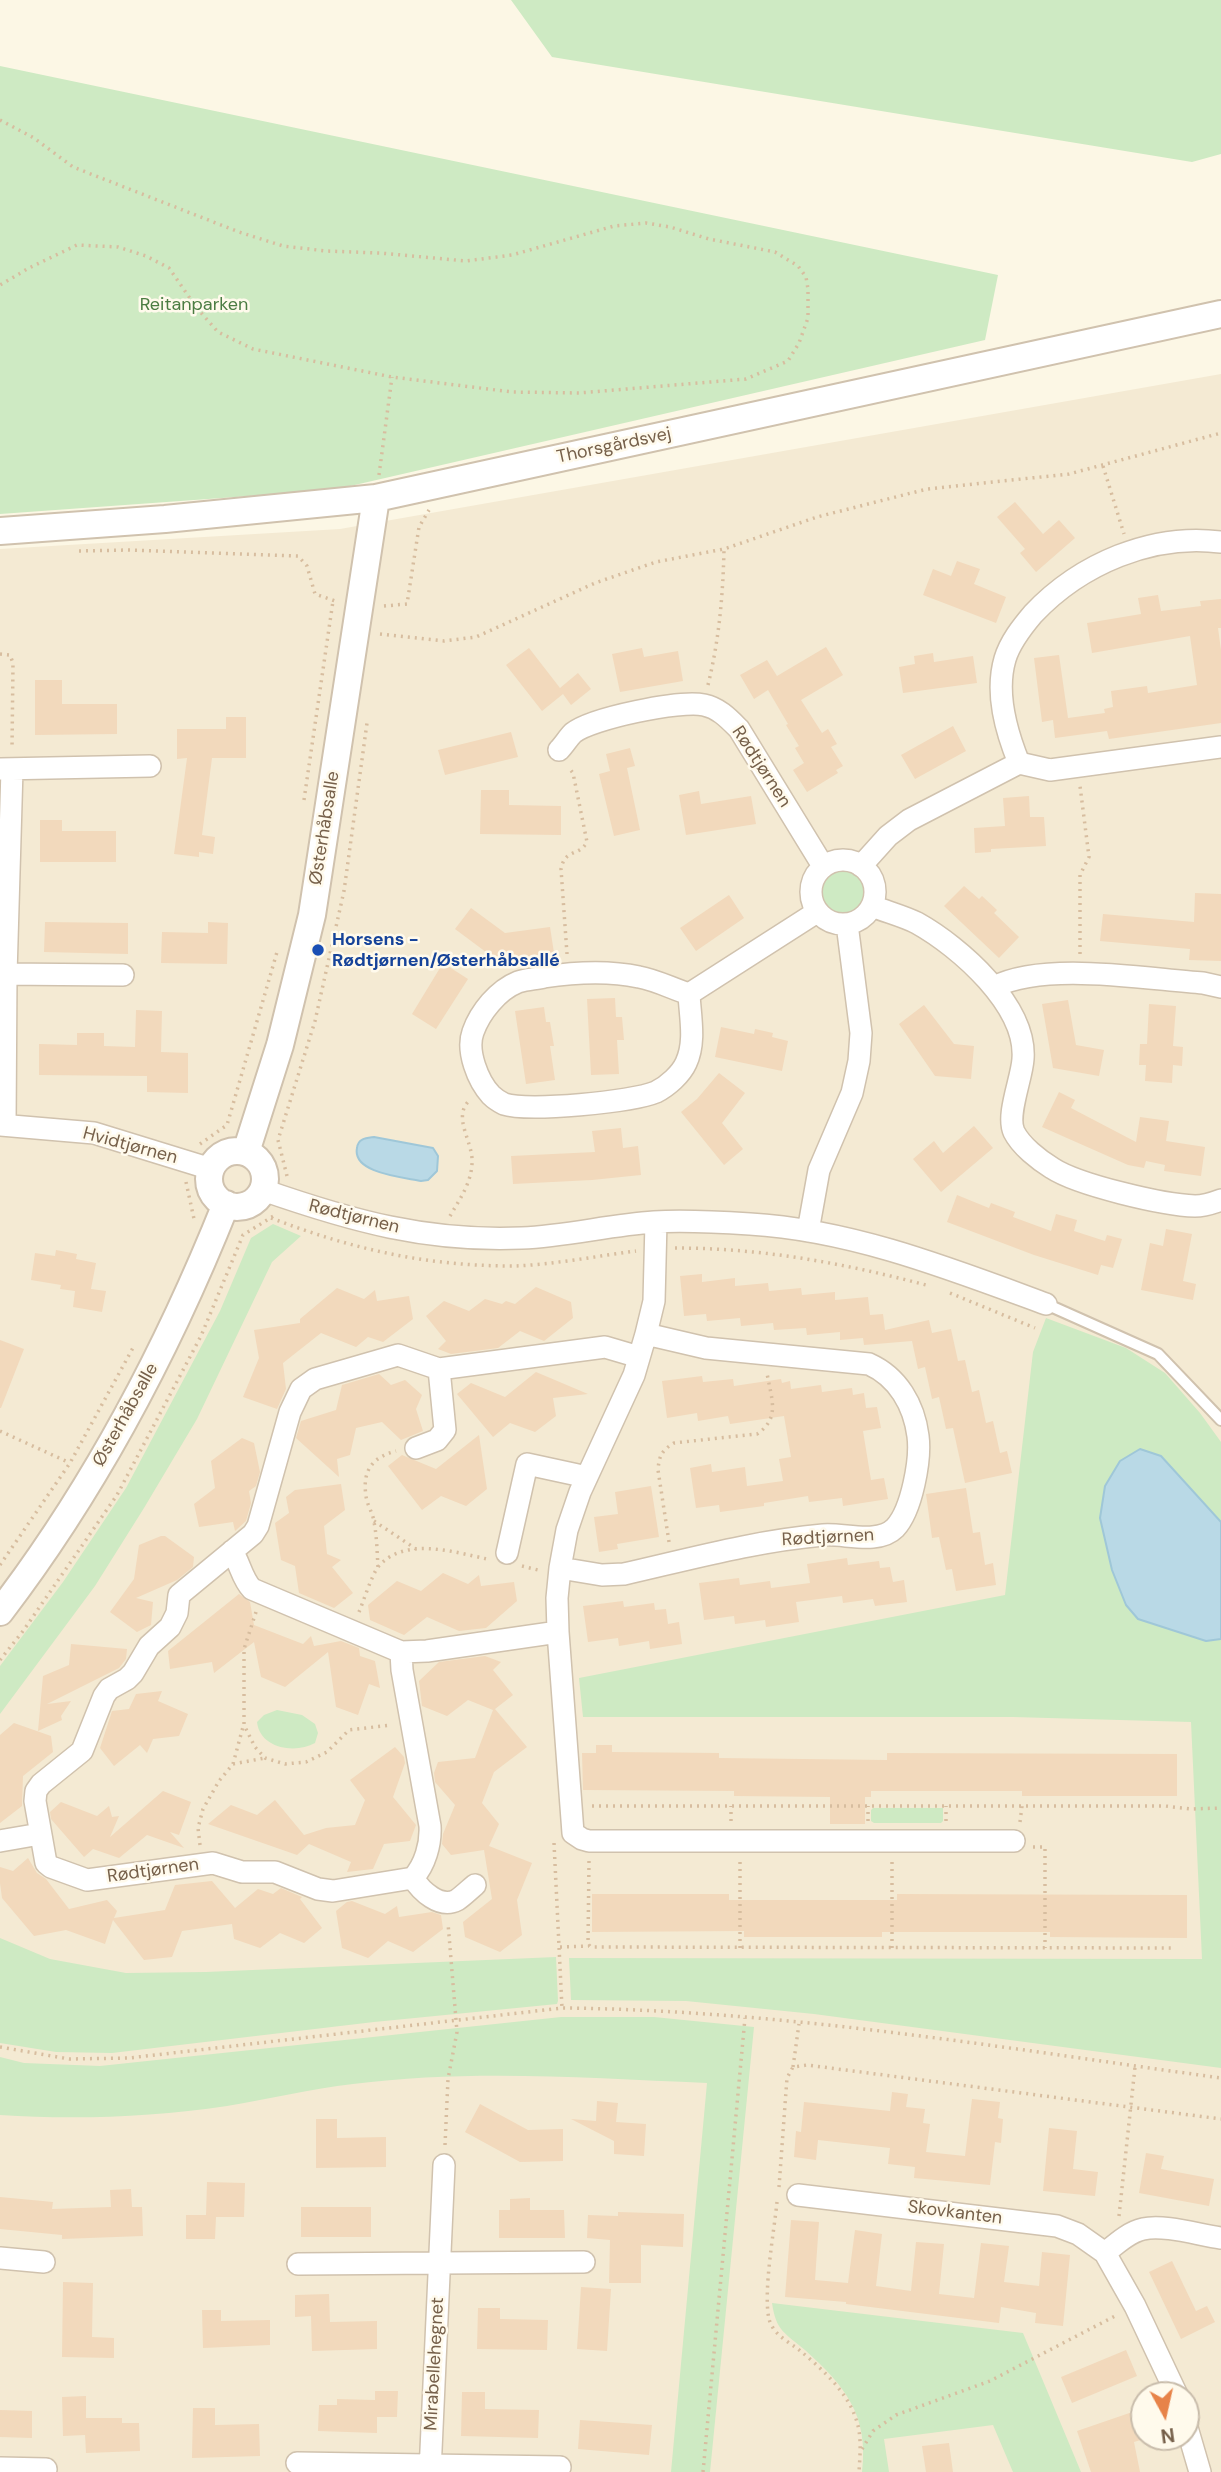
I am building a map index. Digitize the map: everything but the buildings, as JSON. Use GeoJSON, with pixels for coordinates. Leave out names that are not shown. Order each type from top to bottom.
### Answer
{"type":"FeatureCollection","features":[{"type":"Feature","properties":{"kind":"street","name":"Thorsgårdsvej"},"geometry":{"type":"LineString","coordinates":[[0,531],[165,519],[376,498],[1221,314]]}},
{"type":"Feature","properties":{"kind":"street","name":"Østerhåbsalle"},"geometry":{"type":"LineString","coordinates":[[246,1152],[280,1045],[312,915],[376,498]]}},
{"type":"Feature","properties":{"kind":"street"},"geometry":{"type":"LineString","coordinates":[[1019,763],[1004,715],[1001,680],[1006,658],[1020,629],[1051,595],[1084,570],[1130,552],[1172,542],[1221,542]]}},
{"type":"Feature","properties":{"kind":"street"},"geometry":{"type":"LineString","coordinates":[[559,750],[574,733],[596,722],[670,706],[704,705]]}},
{"type":"Feature","properties":{"kind":"street","name":"Rødtjørnen"},"geometry":{"type":"LineString","coordinates":[[704,705],[722,713],[739,729],[823,866]]}},
{"type":"Feature","properties":{"kind":"street"},"geometry":{"type":"LineString","coordinates":[[861,866],[888,836],[909,820],[1019,763],[1050,770],[1221,747]]}},
{"type":"Feature","properties":{"kind":"street"},"geometry":{"type":"LineString","coordinates":[[6,769],[150,766]]}},
{"type":"Feature","properties":{"kind":"street","name":"Hvidtjørnen"},"geometry":{"type":"LineString","coordinates":[[6,769],[2,1125],[94,1133],[201,1165]]}},
{"type":"Feature","properties":{"kind":"street"},"geometry":{"type":"LineString","coordinates":[[842,860],[861,866],[873,880],[875,897],[872,906],[857,921],[847,924],[830,922],[817,912],[810,893],[812,883],[823,866],[842,860]]}},
{"type":"Feature","properties":{"kind":"street"},"geometry":{"type":"LineString","coordinates":[[872,906],[915,923],[946,943],[993,987],[1015,1015],[1024,1049],[1023,1072],[1012,1117],[1013,1131],[1023,1145],[1053,1169],[1081,1182],[1171,1204],[1198,1206],[1221,1200]]}},
{"type":"Feature","properties":{"kind":"street"},"geometry":{"type":"LineString","coordinates":[[689,994],[817,912]]}},
{"type":"Feature","properties":{"kind":"street"},"geometry":{"type":"LineString","coordinates":[[808,1231],[819,1170],[852,1093],[859,1061],[860,1033],[847,924]]}},
{"type":"Feature","properties":{"kind":"street"},"geometry":{"type":"LineString","coordinates":[[605,972],[640,977],[689,994],[692,1044],[686,1063],[675,1079],[658,1091],[631,1099],[564,1106],[506,1105],[494,1098],[484,1087],[471,1052],[471,1035],[479,1017],[502,991],[520,981],[569,973],[605,972]]}},
{"type":"Feature","properties":{"kind":"street"},"geometry":{"type":"LineString","coordinates":[[3,974],[123,975]]}},
{"type":"Feature","properties":{"kind":"street"},"geometry":{"type":"LineString","coordinates":[[993,987],[1010,979],[1034,974],[1080,974],[1203,983],[1221,987]]}},
{"type":"Feature","properties":{"kind":"street"},"geometry":{"type":"LineString","coordinates":[[237,1151],[246,1152],[260,1162],[264,1170],[263,1190],[249,1205],[239,1207],[226,1204],[212,1193],[201,1165],[237,1151]]}},
{"type":"Feature","properties":{"kind":"street","name":"Rødtjørnen"},"geometry":{"type":"LineString","coordinates":[[263,1190],[348,1218],[442,1237],[524,1238],[656,1222],[751,1224],[808,1231],[918,1257],[1046,1304]]}},
{"type":"Feature","properties":{"kind":"street","name":"Østerhåbsalle"},"geometry":{"type":"LineString","coordinates":[[0,1612],[87,1485],[145,1384],[193,1286],[226,1204]]}},
{"type":"Feature","properties":{"kind":"street"},"geometry":{"type":"LineString","coordinates":[[656,1222],[654,1301],[634,1375],[587,1477],[550,1569],[557,1598],[572,1826],[577,1837],[589,1841],[1014,1841]]}},
{"type":"Feature","properties":{"kind":"street","name":"Rødtjørnen"},"geometry":{"type":"LineString","coordinates":[[550,1569],[602,1575],[624,1574],[753,1544],[833,1534],[877,1536],[895,1528],[902,1517],[916,1477],[919,1455],[917,1433],[911,1410],[898,1385],[883,1371],[869,1364],[706,1348],[646,1334]]}},
{"type":"Feature","properties":{"kind":"street","name":"Rødtjørnen"},"geometry":{"type":"LineString","coordinates":[[414,1878],[326,1891],[275,1872],[242,1872],[223,1865],[203,1863],[87,1880],[51,1867],[44,1856],[36,1791],[82,1751],[104,1696],[114,1685],[127,1679],[149,1646],[170,1627],[177,1613],[179,1595],[258,1527],[285,1426],[301,1389],[315,1379],[398,1355],[439,1369],[605,1347],[639,1357]]}},
{"type":"Feature","properties":{"kind":"street"},"geometry":{"type":"LineString","coordinates":[[416,1448],[437,1440],[445,1430],[439,1369]]}},
{"type":"Feature","properties":{"kind":"street"},"geometry":{"type":"LineString","coordinates":[[505,1559],[527,1464],[587,1477]]}},
{"type":"Feature","properties":{"kind":"street"},"geometry":{"type":"LineString","coordinates":[[232,1551],[239,1561],[247,1584],[262,1594],[401,1652],[427,1651],[558,1632]]}},
{"type":"Feature","properties":{"kind":"street"},"geometry":{"type":"LineString","coordinates":[[401,1652],[430,1837],[420,1869],[414,1878],[424,1893],[448,1903],[455,1901],[475,1885]]}},
{"type":"Feature","properties":{"kind":"street"},"geometry":{"type":"LineString","coordinates":[[0,1841],[40,1834]]}},
{"type":"Feature","properties":{"kind":"street","name":"Mirabellehegnet"},"geometry":{"type":"LineString","coordinates":[[430,2469],[444,2165]]}},
{"type":"Feature","properties":{"kind":"street","name":"Skovkanten"},"geometry":{"type":"LineString","coordinates":[[798,2194],[1057,2226],[1078,2234],[1105,2253],[1135,2305],[1170,2381]]}},
{"type":"Feature","properties":{"kind":"street"},"geometry":{"type":"LineString","coordinates":[[1105,2253],[1123,2238],[1143,2229],[1170,2230],[1221,2238]]}},
{"type":"Feature","properties":{"kind":"street"},"geometry":{"type":"LineString","coordinates":[[0,2258],[44,2262]]}},
{"type":"Feature","properties":{"kind":"street"},"geometry":{"type":"LineString","coordinates":[[298,2264],[584,2262]]}},
{"type":"Feature","properties":{"kind":"street"},"geometry":{"type":"LineString","coordinates":[[1194,2451],[1200,2472]]}},
{"type":"Feature","properties":{"kind":"street"},"geometry":{"type":"LineString","coordinates":[[297,2463],[430,2469],[560,2468]]}},
{"type":"Feature","properties":{"kind":"street"},"geometry":{"type":"LineString","coordinates":[[0,2468],[46,2469]]}},
{"type":"Feature","properties":{"kind":"lane"},"geometry":{"type":"LineString","coordinates":[[1046,1304],[1158,1354],[1221,1420]]}},
{"type":"Feature","properties":{"kind":"path"},"geometry":{"type":"LineString","coordinates":[[0,120],[34,138],[73,167],[239,232],[283,246],[466,261],[512,255],[614,226],[646,223],[775,251],[798,266],[806,277],[808,318],[799,343],[788,361],[746,379],[579,393],[512,392],[392,377],[253,349],[218,332],[196,307],[169,268],[146,256],[118,247],[77,245],[0,285]]}},
{"type":"Feature","properties":{"kind":"path"},"geometry":{"type":"LineString","coordinates":[[376,498],[392,377]]}},
{"type":"Feature","properties":{"kind":"path"},"geometry":{"type":"LineString","coordinates":[[380,634],[444,641],[476,638],[595,583],[656,562],[724,549],[817,517],[928,489],[1069,474],[1221,433]]}},
{"type":"Feature","properties":{"kind":"path"},"geometry":{"type":"LineString","coordinates":[[1103,466],[1130,552]]}},
{"type":"Feature","properties":{"kind":"path"},"geometry":{"type":"LineString","coordinates":[[77,551],[128,550],[298,556],[307,566],[315,594],[333,601],[384,607],[407,604],[419,527],[429,509],[438,506]]}},
{"type":"Feature","properties":{"kind":"path"},"geometry":{"type":"LineString","coordinates":[[704,705],[716,654],[723,601],[724,549]]}},
{"type":"Feature","properties":{"kind":"path"},"geometry":{"type":"LineString","coordinates":[[303,806],[333,601]]}},
{"type":"Feature","properties":{"kind":"path"},"geometry":{"type":"LineString","coordinates":[[0,654],[10,655],[13,663],[6,769]]}},
{"type":"Feature","properties":{"kind":"path"},"geometry":{"type":"LineString","coordinates":[[559,750],[572,773],[587,842],[580,851],[563,860],[561,869],[569,973]]}},
{"type":"Feature","properties":{"kind":"path"},"geometry":{"type":"LineString","coordinates":[[1078,766],[1089,857],[1080,875],[1080,974]]}},
{"type":"Feature","properties":{"kind":"path"},"geometry":{"type":"LineString","coordinates":[[189,1229],[194,1217],[185,1175],[201,1165],[196,1147],[227,1125],[280,941]]}},
{"type":"Feature","properties":{"kind":"path"},"geometry":{"type":"LineString","coordinates":[[442,1237],[446,1223],[470,1181],[473,1161],[471,1144],[461,1119],[466,1104],[484,1087]]}},
{"type":"Feature","properties":{"kind":"path"},"geometry":{"type":"LineString","coordinates":[[0,1565],[70,1463],[135,1345]]}},
{"type":"Feature","properties":{"kind":"path"},"geometry":{"type":"LineString","coordinates":[[673,1563],[658,1470],[659,1459],[664,1449],[674,1443],[757,1434],[768,1427],[773,1417],[764,1354]]}},
{"type":"Feature","properties":{"kind":"path"},"geometry":{"type":"LineString","coordinates":[[0,1432],[70,1463]]}},
{"type":"Feature","properties":{"kind":"path"},"geometry":{"type":"LineString","coordinates":[[351,1631],[378,1567],[374,1521],[366,1495],[366,1476],[372,1462],[384,1454],[416,1448]]}},
{"type":"Feature","properties":{"kind":"path"},"geometry":{"type":"LineString","coordinates":[[374,1521],[416,1549]]}},
{"type":"Feature","properties":{"kind":"path"},"geometry":{"type":"LineString","coordinates":[[378,1567],[398,1553],[416,1549],[505,1559],[550,1569]]}},
{"type":"Feature","properties":{"kind":"path"},"geometry":{"type":"LineString","coordinates":[[203,1863],[198,1828],[204,1809],[219,1781],[233,1764],[244,1725],[244,1649],[262,1594]]}},
{"type":"Feature","properties":{"kind":"path"},"geometry":{"type":"LineString","coordinates":[[233,1764],[265,1758],[285,1764],[306,1762],[327,1752],[349,1730],[411,1722]]}},
{"type":"Feature","properties":{"kind":"path"},"geometry":{"type":"LineString","coordinates":[[244,1725],[255,1747],[265,1758]]}},
{"type":"Feature","properties":{"kind":"path"},"geometry":{"type":"LineString","coordinates":[[589,1946],[591,1806],[1221,1808]]}},
{"type":"Feature","properties":{"kind":"path"},"geometry":{"type":"LineString","coordinates":[[740,1840],[740,1948]]}},
{"type":"Feature","properties":{"kind":"path"},"geometry":{"type":"LineString","coordinates":[[892,1840],[892,1948]]}},
{"type":"Feature","properties":{"kind":"path"},"geometry":{"type":"LineString","coordinates":[[1014,1841],[1019,1847],[1045,1847],[1045,1948]]}},
{"type":"Feature","properties":{"kind":"path"},"geometry":{"type":"LineString","coordinates":[[444,2165],[448,2079],[456,2042],[448,1903]]}},
{"type":"Feature","properties":{"kind":"path"},"geometry":{"type":"LineString","coordinates":[[560,1947],[1173,1948]]}},
{"type":"Feature","properties":{"kind":"path"},"geometry":{"type":"LineString","coordinates":[[0,2047],[69,2059],[129,2058],[562,2008],[634,2009],[874,2031],[1221,2078]]}},
{"type":"Feature","properties":{"kind":"path"},"geometry":{"type":"LineString","coordinates":[[703,2472],[745,2018]]}},
{"type":"Feature","properties":{"kind":"path"},"geometry":{"type":"LineString","coordinates":[[793,2067],[799,2024]]}},
{"type":"Feature","properties":{"kind":"path"},"geometry":{"type":"LineString","coordinates":[[1123,2238],[1118,2222],[1135,2066]]}},
{"type":"Feature","properties":{"kind":"path"},"geometry":{"type":"LineString","coordinates":[[861,2451],[873,2431],[896,2414],[990,2381],[1135,2305]]}},
{"type":"Feature","properties":{"kind":"shaded area"},"geometry":{"type":"Polygon","coordinates":[[[1221,374],[1221,2472],[0,2472],[0,549],[340,529],[1221,374]]]}},
{"type":"Feature","properties":{"kind":"green space"},"geometry":{"type":"Polygon","coordinates":[[[511,0],[1221,0],[1221,154],[1192,162],[552,57],[511,0]]]}},
{"type":"Feature","properties":{"kind":"green space","name":"Reitanparken"},"geometry":{"type":"Polygon","coordinates":[[[0,66],[998,275],[985,340],[333,490],[0,514],[0,66]]]}},
{"type":"Feature","properties":{"kind":"green space"},"geometry":{"type":"Polygon","coordinates":[[[843,868],[861,875],[868,893],[861,911],[843,918],[825,911],[818,893],[825,875],[843,868]]]}},
{"type":"Feature","properties":{"kind":"green space"},"geometry":{"type":"Polygon","coordinates":[[[273,1224],[301,1236],[272,1262],[197,1419],[95,1586],[0,1714],[0,1666],[63,1582],[126,1488],[220,1311],[251,1238],[273,1224]]]}},
{"type":"Feature","properties":{"kind":"green space"},"geometry":{"type":"Polygon","coordinates":[[[1046,1318],[1126,1348],[1165,1373],[1221,1442],[1221,1522],[1161,1456],[1206,1641],[1221,1639],[1221,2068],[814,2014],[686,2001],[571,2000],[569,1958],[1202,1959],[1191,1722],[1013,1717],[583,1717],[579,1678],[1005,1595],[1033,1352],[1046,1318]]]}},
{"type":"Feature","properties":{"kind":"green space"},"geometry":{"type":"Polygon","coordinates":[[[277,1710],[302,1715],[315,1724],[318,1733],[315,1743],[289,1748],[280,1747],[265,1738],[257,1722],[264,1715],[277,1710]]]}},
{"type":"Feature","properties":{"kind":"green space"},"geometry":{"type":"Polygon","coordinates":[[[873,1808],[943,1808],[943,1821],[874,1823],[871,1821],[873,1808]]]}},
{"type":"Feature","properties":{"kind":"green space"},"geometry":{"type":"Polygon","coordinates":[[[0,1938],[50,1959],[126,1973],[556,1957],[558,2001],[557,2004],[374,2022],[112,2053],[56,2052],[0,2043],[0,1938]]]}},
{"type":"Feature","properties":{"kind":"green space"},"geometry":{"type":"Polygon","coordinates":[[[561,2017],[654,2017],[754,2027],[710,2472],[671,2472],[707,2083],[530,2076],[441,2077],[353,2084],[171,2113],[85,2117],[0,2115],[0,2057],[24,2063],[100,2066],[561,2017]]]}},
{"type":"Feature","properties":{"kind":"green space"},"geometry":{"type":"Polygon","coordinates":[[[772,2303],[1023,2333],[1081,2472],[1013,2472],[993,2425],[884,2439],[889,2472],[862,2472],[862,2434],[851,2403],[832,2376],[782,2331],[772,2303]]]}},
{"type":"Feature","properties":{"kind":"water"},"geometry":{"type":"Polygon","coordinates":[[[374,1137],[433,1148],[438,1156],[437,1171],[428,1180],[421,1181],[370,1168],[362,1163],[357,1148],[361,1140],[374,1137]]]}},
{"type":"Feature","properties":{"kind":"water"},"geometry":{"type":"Polygon","coordinates":[[[1140,1449],[1161,1456],[1221,1522],[1221,1639],[1206,1641],[1138,1619],[1126,1605],[1112,1570],[1100,1518],[1105,1486],[1120,1461],[1140,1449]]]}},
{"type":"Feature","properties":{"kind":"place","name":"Horsens - Rødtjørnen/Østerhåbsallé"},"geometry":{"type":"Point","coordinates":[318,950]}}]}
